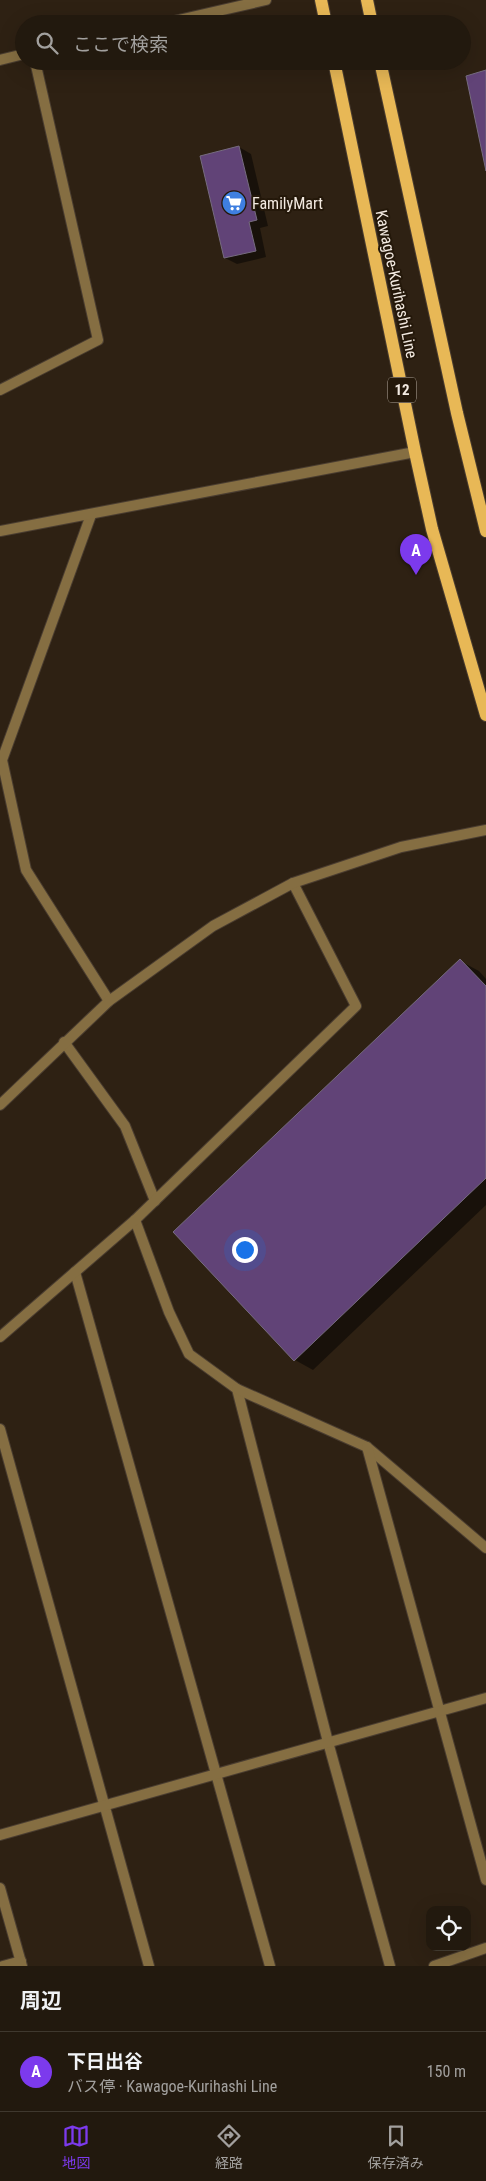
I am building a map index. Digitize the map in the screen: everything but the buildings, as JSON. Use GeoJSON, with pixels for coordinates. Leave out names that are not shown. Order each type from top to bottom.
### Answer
{"type":"FeatureCollection","features":[{"type":"Feature","properties":{"kind":"main road"},"geometry":{"type":"LineString","coordinates":[[321,0],[324,15]]}},
{"type":"Feature","properties":{"kind":"main road"},"geometry":{"type":"LineString","coordinates":[[367,0],[370,15]]}},
{"type":"Feature","properties":{"kind":"main road","name":"Kawagoe-Kurihashi Line"},"geometry":{"type":"LineString","coordinates":[[336,70],[414,452],[432,530],[486,715]]}},
{"type":"Feature","properties":{"kind":"main road","name":"Kawagoe-Kurihashi Line"},"geometry":{"type":"LineString","coordinates":[[382,70],[457,413],[486,531]]}},
{"type":"Feature","properties":{"kind":"street"},"geometry":{"type":"LineString","coordinates":[[200,15],[266,0]]}},
{"type":"Feature","properties":{"kind":"street"},"geometry":{"type":"LineString","coordinates":[[0,60],[15,56]]}},
{"type":"Feature","properties":{"kind":"street"},"geometry":{"type":"LineString","coordinates":[[0,390],[98,340],[37,70]]}},
{"type":"Feature","properties":{"kind":"street"},"geometry":{"type":"LineString","coordinates":[[0,531],[414,452]]}},
{"type":"Feature","properties":{"kind":"street"},"geometry":{"type":"LineString","coordinates":[[91,515],[2,760],[26,870],[109,1001]]}},
{"type":"Feature","properties":{"kind":"street"},"geometry":{"type":"LineString","coordinates":[[0,1105],[109,1001],[213,926],[293,883],[401,847],[486,830]]}},
{"type":"Feature","properties":{"kind":"street"},"geometry":{"type":"LineString","coordinates":[[0,1337],[135,1220],[356,1006],[293,883]]}},
{"type":"Feature","properties":{"kind":"street"},"geometry":{"type":"LineString","coordinates":[[64,1042],[125,1126],[155,1201]]}},
{"type":"Feature","properties":{"kind":"street"},"geometry":{"type":"LineString","coordinates":[[135,1220],[168,1312],[189,1354],[237,1389],[367,1447],[486,1548]]}},
{"type":"Feature","properties":{"kind":"street"},"geometry":{"type":"LineString","coordinates":[[75,1272],[270,1966]]}},
{"type":"Feature","properties":{"kind":"street"},"geometry":{"type":"LineString","coordinates":[[237,1389],[328,1742],[390,1966]]}},
{"type":"Feature","properties":{"kind":"street"},"geometry":{"type":"LineString","coordinates":[[0,1429],[150,1966]]}},
{"type":"Feature","properties":{"kind":"street"},"geometry":{"type":"LineString","coordinates":[[367,1447],[486,1880]]}},
{"type":"Feature","properties":{"kind":"street"},"geometry":{"type":"LineString","coordinates":[[0,1835],[486,1698]]}},
{"type":"Feature","properties":{"kind":"street"},"geometry":{"type":"LineString","coordinates":[[0,1888],[22,1963],[2,1966]]}},
{"type":"Feature","properties":{"kind":"street"},"geometry":{"type":"LineString","coordinates":[[434,1966],[486,1948]]}},
{"type":"Feature","properties":{"kind":"place","name":"FamilyMart"},"geometry":{"type":"Point","coordinates":[234,203]}},
{"type":"Feature","properties":{"kind":"place","name":"下日出谷"},"geometry":{"type":"Point","coordinates":[416,575]}}]}
